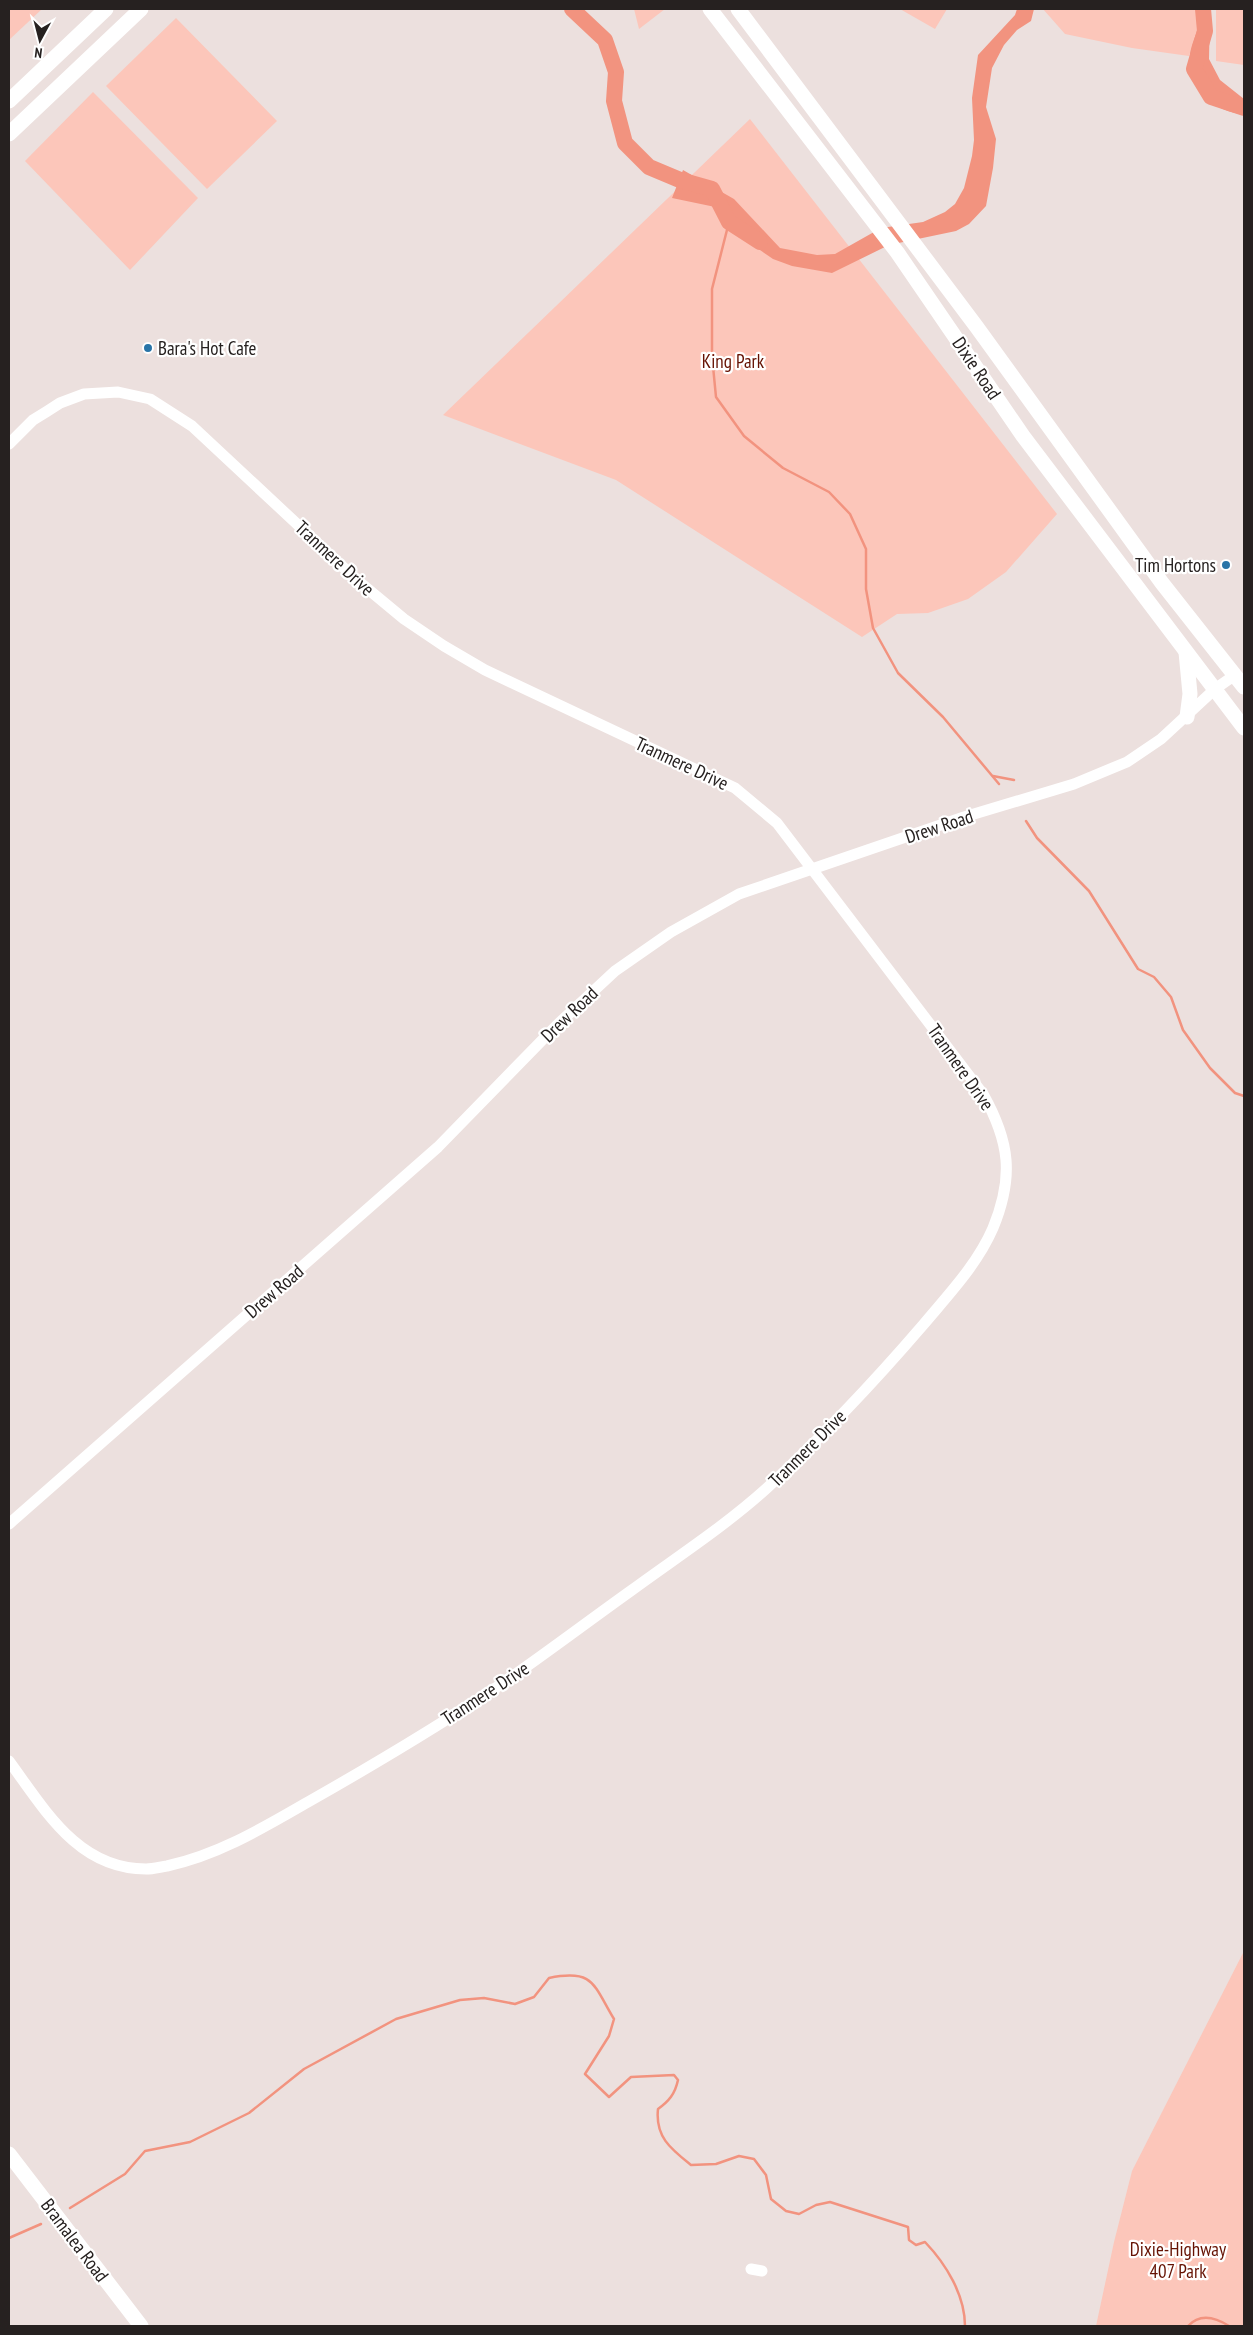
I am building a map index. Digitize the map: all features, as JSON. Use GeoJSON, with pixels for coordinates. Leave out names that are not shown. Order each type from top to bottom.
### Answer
{"type":"FeatureCollection","features":[{"type":"Feature","properties":{"kind":"main road"},"geometry":{"type":"LineString","coordinates":[[9,101],[106,9]]}},
{"type":"Feature","properties":{"kind":"main road"},"geometry":{"type":"LineString","coordinates":[[9,134],[141,9]]}},
{"type":"Feature","properties":{"kind":"main road","name":"Dixie Road"},"geometry":{"type":"LineString","coordinates":[[710,9],[897,252],[1023,436],[1244,728]]}},
{"type":"Feature","properties":{"kind":"main road","name":"Dixie Road"},"geometry":{"type":"LineString","coordinates":[[738,9],[916,246],[1162,583],[1244,688]]}},
{"type":"Feature","properties":{"kind":"main road"},"geometry":{"type":"LineString","coordinates":[[86,28],[104,45]]}},
{"type":"Feature","properties":{"kind":"main road"},"geometry":{"type":"LineString","coordinates":[[1185,651],[1190,694],[1187,717]]}},
{"type":"Feature","properties":{"kind":"main road","name":"Bramalea Road"},"geometry":{"type":"LineString","coordinates":[[9,2154],[141,2326]]}},
{"type":"Feature","properties":{"kind":"street","name":"Tranmere Drive"},"geometry":{"type":"LineString","coordinates":[[9,444],[33,420],[60,403],[84,394],[118,392],[150,400],[192,426],[358,580],[404,619],[444,646],[485,670],[735,788],[777,822],[984,1094],[997,1118],[1008,1171],[1003,1201],[992,1230],[960,1281],[900,1352],[765,1490],[709,1534],[470,1704],[350,1778],[259,1830],[214,1852],[148,1870],[121,1866],[95,1858],[58,1827],[9,1761]]}},
{"type":"Feature","properties":{"kind":"street","name":"Drew Road"},"geometry":{"type":"LineString","coordinates":[[9,1524],[438,1147],[557,1025],[615,971],[671,932],[739,894],[964,818],[1074,784],[1127,762],[1161,739],[1187,717],[1215,689],[1235,675]]}},
{"type":"Feature","properties":{"kind":"green space"},"geometry":{"type":"Polygon","coordinates":[[[9,9],[42,9],[9,40],[9,9]]]}},
{"type":"Feature","properties":{"kind":"green space"},"geometry":{"type":"Polygon","coordinates":[[[634,9],[665,9],[639,29],[634,9]]]}},
{"type":"Feature","properties":{"kind":"green space"},"geometry":{"type":"Polygon","coordinates":[[[900,9],[947,9],[935,29],[900,9]]]}},
{"type":"Feature","properties":{"kind":"green space"},"geometry":{"type":"Polygon","coordinates":[[[1043,9],[1197,9],[1200,25],[1189,56],[1132,48],[1065,34],[1043,9]]]}},
{"type":"Feature","properties":{"kind":"green space"},"geometry":{"type":"Polygon","coordinates":[[[1216,9],[1244,9],[1244,65],[1216,61],[1216,9]]]}},
{"type":"Feature","properties":{"kind":"green space"},"geometry":{"type":"Polygon","coordinates":[[[176,18],[277,121],[207,189],[106,86],[176,18]]]}},
{"type":"Feature","properties":{"kind":"green space"},"geometry":{"type":"Polygon","coordinates":[[[93,92],[198,198],[130,270],[25,161],[93,92]]]}},
{"type":"Feature","properties":{"kind":"green space","name":"King Park"},"geometry":{"type":"Polygon","coordinates":[[[750,119],[1057,514],[1006,572],[968,599],[928,613],[897,614],[862,637],[616,480],[443,415],[750,119]]]}},
{"type":"Feature","properties":{"kind":"green space","name":"Dixie-Highway 407 Park"},"geometry":{"type":"Polygon","coordinates":[[[1244,1951],[1244,2326],[1096,2326],[1132,2171],[1244,1951]]]}},
{"type":"Feature","properties":{"kind":"shaded area"},"geometry":{"type":"Polygon","coordinates":[[[1017,9],[1034,9],[1031,21],[1017,30],[1004,45],[992,68],[986,107],[996,139],[993,168],[986,206],[969,224],[956,231],[889,245],[832,273],[792,266],[773,259],[757,248],[736,223],[720,208],[672,198],[683,170],[734,199],[780,248],[817,255],[835,254],[881,228],[923,222],[945,212],[955,204],[964,188],[972,156],[974,140],[972,98],[978,55],[1015,15],[1017,9]]]}},
{"type":"Feature","properties":{"kind":"shaded area"},"geometry":{"type":"Polygon","coordinates":[[[1197,9],[1210,9],[1209,59],[1220,80],[1244,99],[1244,115],[1225,110],[1212,102],[1200,82],[1190,56],[1198,28],[1197,9]]]}},
{"type":"Feature","properties":{"kind":"waterway"},"geometry":{"type":"LineString","coordinates":[[572,9],[605,40],[616,72],[614,101],[625,143],[649,167],[680,180],[712,189],[729,222],[760,242]]}},
{"type":"Feature","properties":{"kind":"waterway"},"geometry":{"type":"LineString","coordinates":[[1203,9],[1205,31],[1194,69],[1211,97],[1244,108]]}},
{"type":"Feature","properties":{"kind":"waterway"},"geometry":{"type":"LineString","coordinates":[[729,222],[712,289],[712,356],[716,397],[744,436],[783,468],[829,492],[850,514],[866,549],[866,589],[873,628],[898,673],[943,717],[999,784]]}},
{"type":"Feature","properties":{"kind":"waterway"},"geometry":{"type":"LineString","coordinates":[[993,776],[1014,780]]}},
{"type":"Feature","properties":{"kind":"waterway"},"geometry":{"type":"LineString","coordinates":[[1026,821],[1037,838],[1089,891],[1138,969],[1154,977],[1171,997],[1183,1030],[1210,1068],[1235,1093],[1244,1096]]}},
{"type":"Feature","properties":{"kind":"waterway"},"geometry":{"type":"LineString","coordinates":[[70,2208],[125,2174],[145,2151],[190,2142],[249,2113],[304,2069],[396,2019],[460,2000],[484,1998],[515,2004],[534,1997],[549,1978],[575,1976],[584,1978],[596,1988],[614,2019],[609,2036],[585,2074],[609,2097],[631,2077],[674,2075],[678,2080],[675,2089],[668,2100],[658,2109],[659,2127],[671,2148],[691,2165],[716,2164],[739,2156],[754,2159],[766,2175],[771,2199],[786,2211],[799,2214],[816,2205],[830,2202],[908,2227],[909,2240],[916,2245],[925,2242],[947,2270],[962,2303],[965,2326]]}},
{"type":"Feature","properties":{"kind":"waterway"},"geometry":{"type":"LineString","coordinates":[[9,2238],[41,2224]]}},
{"type":"Feature","properties":{"kind":"waterway"},"geometry":{"type":"LineString","coordinates":[[1188,2326],[1203,2318],[1218,2320],[1229,2326]]}},
{"type":"Feature","properties":{"kind":"place","name":"Bara's Hot Cafe"},"geometry":{"type":"Point","coordinates":[148,348]}},
{"type":"Feature","properties":{"kind":"place","name":"Tim Hortons"},"geometry":{"type":"Point","coordinates":[1226,565]}}]}
